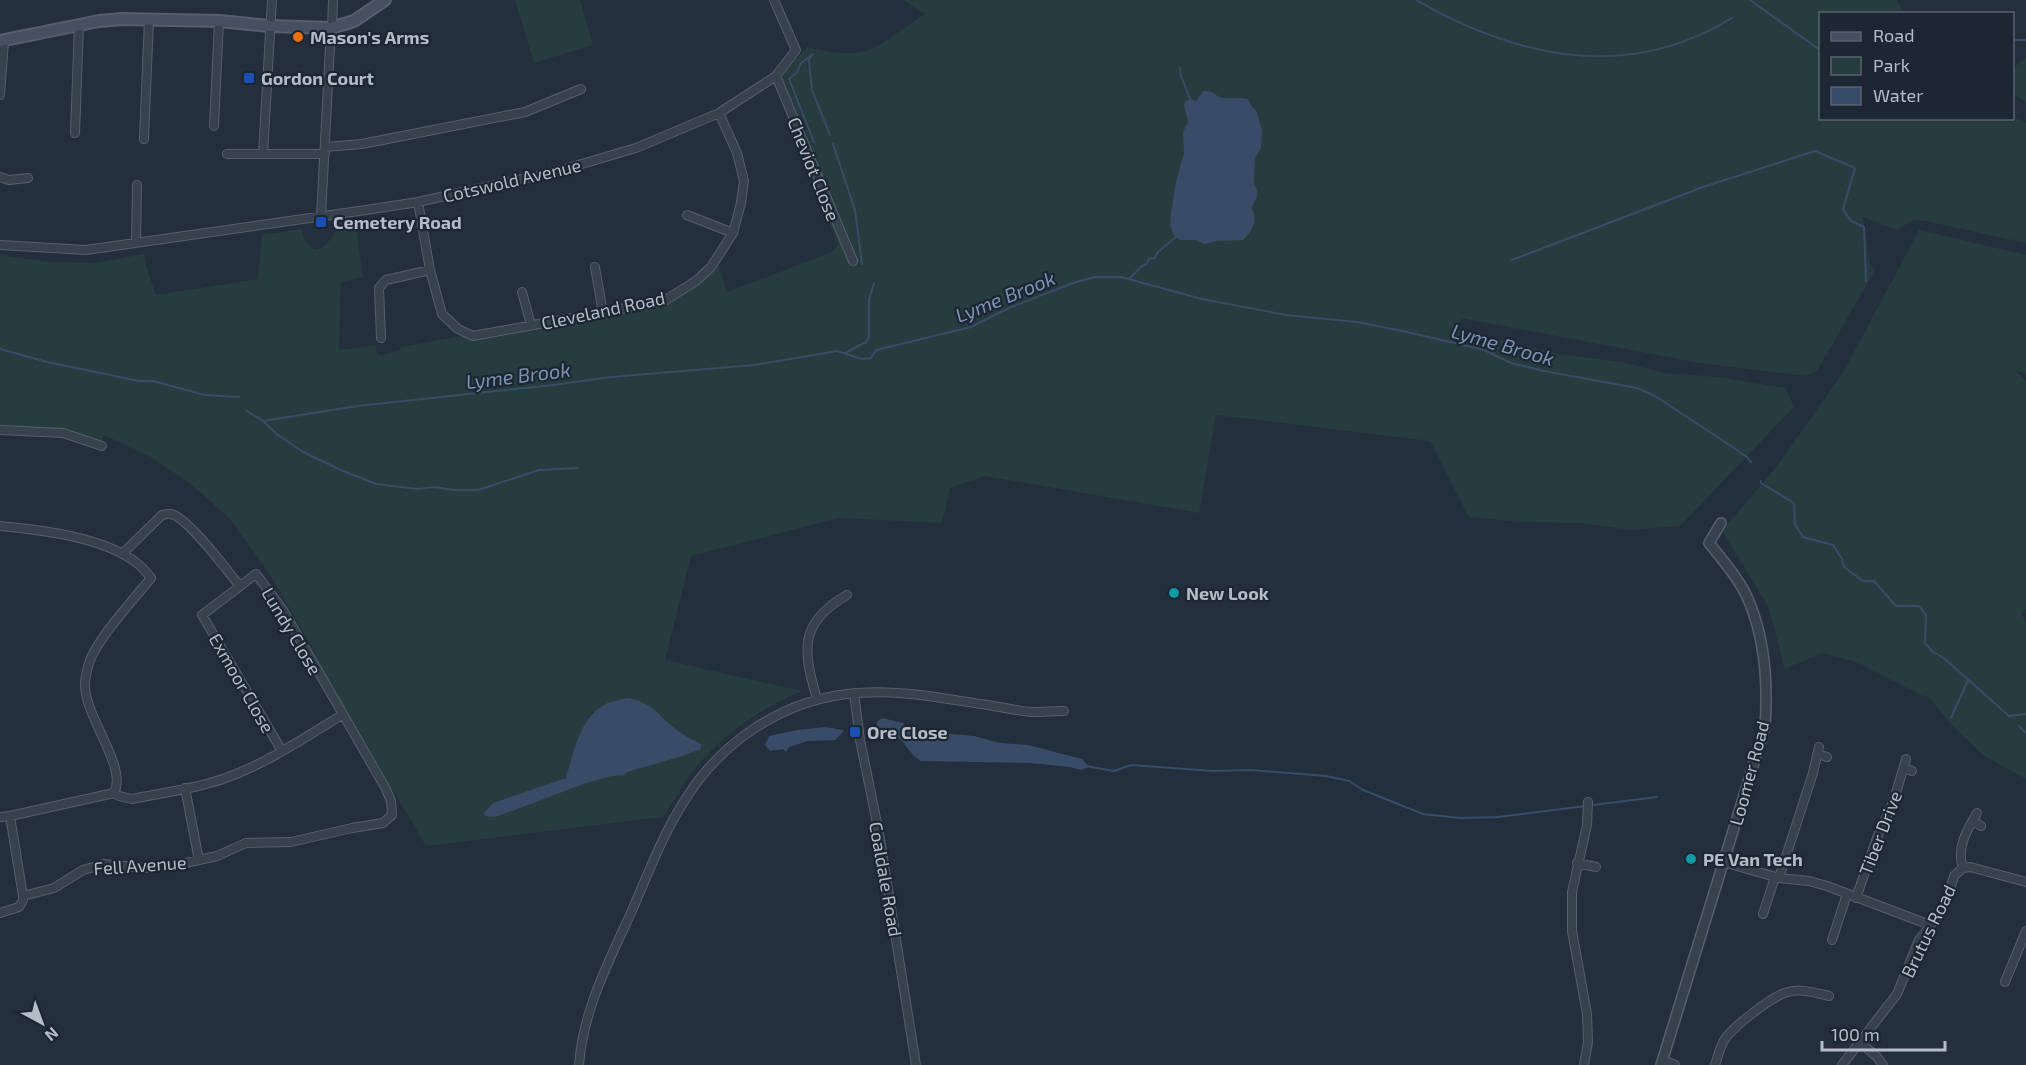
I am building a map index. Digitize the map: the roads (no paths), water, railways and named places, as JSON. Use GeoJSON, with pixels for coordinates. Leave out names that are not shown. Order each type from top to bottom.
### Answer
{"type":"FeatureCollection","features":[{"type":"Feature","properties":{"kind":"main road"},"geometry":{"type":"LineString","coordinates":[[2,41],[99,21],[149,19],[331,28],[354,21],[385,0]]}},
{"type":"Feature","properties":{"kind":"street"},"geometry":{"type":"LineString","coordinates":[[263,154],[272,0]]}},
{"type":"Feature","properties":{"kind":"street"},"geometry":{"type":"LineString","coordinates":[[321,216],[333,0]]}},
{"type":"Feature","properties":{"kind":"street","name":"Cotswold Avenue"},"geometry":{"type":"LineString","coordinates":[[0,245],[86,250],[418,202],[558,171],[636,148],[718,113],[776,76],[796,50],[774,0]]}},
{"type":"Feature","properties":{"kind":"street"},"geometry":{"type":"LineString","coordinates":[[144,139],[149,19]]}},
{"type":"Feature","properties":{"kind":"street"},"geometry":{"type":"LineString","coordinates":[[214,126],[219,21]]}},
{"type":"Feature","properties":{"kind":"street"},"geometry":{"type":"LineString","coordinates":[[75,133],[79,25]]}},
{"type":"Feature","properties":{"kind":"street"},"geometry":{"type":"LineString","coordinates":[[0,95],[2,41]]}},
{"type":"Feature","properties":{"kind":"street","name":"Cheviot Close"},"geometry":{"type":"LineString","coordinates":[[776,76],[853,261]]}},
{"type":"Feature","properties":{"kind":"street"},"geometry":{"type":"LineString","coordinates":[[227,153],[325,151],[525,112],[581,89]]}},
{"type":"Feature","properties":{"kind":"street","name":"Cleveland Road"},"geometry":{"type":"LineString","coordinates":[[418,202],[430,270],[442,314],[458,329],[473,336],[664,301],[696,281],[711,267],[733,234],[744,182],[736,153],[718,113]]}},
{"type":"Feature","properties":{"kind":"street"},"geometry":{"type":"LineString","coordinates":[[0,177],[9,180],[28,178]]}},
{"type":"Feature","properties":{"kind":"street"},"geometry":{"type":"LineString","coordinates":[[136,243],[137,185]]}},
{"type":"Feature","properties":{"kind":"street"},"geometry":{"type":"LineString","coordinates":[[687,215],[733,234]]}},
{"type":"Feature","properties":{"kind":"street"},"geometry":{"type":"LineString","coordinates":[[595,267],[603,313]]}},
{"type":"Feature","properties":{"kind":"street"},"geometry":{"type":"LineString","coordinates":[[381,338],[379,288],[386,280],[430,270]]}},
{"type":"Feature","properties":{"kind":"street"},"geometry":{"type":"LineString","coordinates":[[522,292],[531,325]]}},
{"type":"Feature","properties":{"kind":"street"},"geometry":{"type":"LineString","coordinates":[[0,430],[63,433],[102,446]]}},
{"type":"Feature","properties":{"kind":"street"},"geometry":{"type":"LineString","coordinates":[[122,554],[162,515],[171,513],[201,538],[240,586]]}},
{"type":"Feature","properties":{"kind":"street","name":"Loomer Road"},"geometry":{"type":"LineString","coordinates":[[1661,1063],[1765,727],[1767,691],[1763,650],[1750,604],[1733,573],[1709,543],[1721,523]]}},
{"type":"Feature","properties":{"kind":"street"},"geometry":{"type":"LineString","coordinates":[[0,526],[31,529],[104,546],[138,564],[151,578],[98,646],[89,664],[85,685],[90,709],[116,771],[117,784],[114,794]]}},
{"type":"Feature","properties":{"kind":"street","name":"Lundy Close"},"geometry":{"type":"LineString","coordinates":[[202,615],[256,574],[283,610],[342,715]]}},
{"type":"Feature","properties":{"kind":"street"},"geometry":{"type":"LineString","coordinates":[[817,699],[806,661],[808,639],[817,618],[831,604],[847,595]]}},
{"type":"Feature","properties":{"kind":"street","name":"Exmoor Close"},"geometry":{"type":"LineString","coordinates":[[202,615],[282,751]]}},
{"type":"Feature","properties":{"kind":"street"},"geometry":{"type":"LineString","coordinates":[[579,1065],[586,1024],[596,990],[683,802],[720,755],[743,735],[771,718],[817,699],[854,693],[894,693],[1030,712],[1064,711]]}},
{"type":"Feature","properties":{"kind":"street","name":"Coaldale Road"},"geometry":{"type":"LineString","coordinates":[[854,693],[860,740],[879,833],[916,1065]]}},
{"type":"Feature","properties":{"kind":"street"},"geometry":{"type":"LineString","coordinates":[[0,817],[114,794],[132,799],[221,780],[243,772],[342,715],[386,789],[392,808],[390,819],[383,823],[291,842],[246,843],[218,856],[199,860]]}},
{"type":"Feature","properties":{"kind":"street"},"geometry":{"type":"LineString","coordinates":[[1763,914],[1818,751],[1827,757]]}},
{"type":"Feature","properties":{"kind":"street","name":"Tiber Drive"},"geometry":{"type":"LineString","coordinates":[[1856,898],[1877,838],[1894,800],[1906,759]]}},
{"type":"Feature","properties":{"kind":"street","name":"Tiber Drive"},"geometry":{"type":"LineString","coordinates":[[1904,768],[1912,771]]}},
{"type":"Feature","properties":{"kind":"street","name":"Fell Avenue"},"geometry":{"type":"LineString","coordinates":[[23,896],[54,888],[83,870],[104,864],[146,868],[199,860],[185,788]]}},
{"type":"Feature","properties":{"kind":"street"},"geometry":{"type":"LineString","coordinates":[[1584,1065],[1588,1042],[1587,1014],[1572,931],[1572,892],[1587,825],[1588,802]]}},
{"type":"Feature","properties":{"kind":"street"},"geometry":{"type":"LineString","coordinates":[[0,913],[19,907],[23,900],[10,816]]}},
{"type":"Feature","properties":{"kind":"street","name":"Brutus Road"},"geometry":{"type":"LineString","coordinates":[[1842,1065],[1897,994],[1919,940],[1941,912],[1954,876],[1963,867],[1960,858],[1961,848],[1975,817],[1981,826]]}},
{"type":"Feature","properties":{"kind":"street"},"geometry":{"type":"LineString","coordinates":[[1723,862],[1777,878],[1809,881],[1930,926]]}},
{"type":"Feature","properties":{"kind":"street"},"geometry":{"type":"LineString","coordinates":[[1577,863],[1596,867]]}},
{"type":"Feature","properties":{"kind":"street"},"geometry":{"type":"LineString","coordinates":[[1963,867],[2026,882]]}},
{"type":"Feature","properties":{"kind":"street"},"geometry":{"type":"LineString","coordinates":[[1832,940],[1848,894]]}},
{"type":"Feature","properties":{"kind":"street"},"geometry":{"type":"LineString","coordinates":[[2005,982],[2026,931]]}},
{"type":"Feature","properties":{"kind":"street"},"geometry":{"type":"LineString","coordinates":[[1715,1065],[1723,1041],[1730,1032],[1776,996],[1789,991],[1802,990],[1829,996]]}},
{"type":"Feature","properties":{"kind":"street"},"geometry":{"type":"LineString","coordinates":[[1860,1042],[1883,1065]]}},
{"type":"Feature","properties":{"kind":"street"},"geometry":{"type":"LineString","coordinates":[[1661,1063],[1675,1065]]}},
{"type":"Feature","properties":{"kind":"water"},"geometry":{"type":"Polygon","coordinates":[[[1204,91],[1223,98],[1248,99],[1256,110],[1262,130],[1261,148],[1255,158],[1254,184],[1257,197],[1251,208],[1254,221],[1252,229],[1243,240],[1216,241],[1205,244],[1196,240],[1180,240],[1173,234],[1170,225],[1176,182],[1184,153],[1183,132],[1188,122],[1185,102],[1190,99],[1196,101],[1204,91]]]}},
{"type":"Feature","properties":{"kind":"water"},"geometry":{"type":"Polygon","coordinates":[[[628,698],[648,705],[679,731],[701,744],[701,749],[627,772],[623,776],[614,776],[585,784],[500,815],[486,816],[484,813],[493,803],[566,778],[578,739],[593,713],[604,705],[628,698]]]}},
{"type":"Feature","properties":{"kind":"water"},"geometry":{"type":"Polygon","coordinates":[[[882,718],[903,723],[915,731],[974,736],[1000,743],[1028,745],[1082,759],[1089,767],[1081,770],[1029,763],[921,761],[901,740],[877,727],[877,722],[882,718]]]}},
{"type":"Feature","properties":{"kind":"water"},"geometry":{"type":"Polygon","coordinates":[[[826,727],[843,730],[843,732],[835,740],[808,741],[789,747],[786,752],[783,749],[770,751],[765,745],[769,736],[826,727]]]}},
{"type":"Feature","properties":{"kind":"waterway"},"geometry":{"type":"LineString","coordinates":[[1416,0],[1454,20],[1493,36],[1533,48],[1573,55],[1613,56],[1653,50],[1693,38],[1732,18]]}},
{"type":"Feature","properties":{"kind":"waterway"},"geometry":{"type":"LineString","coordinates":[[1750,0],[1819,49]]}},
{"type":"Feature","properties":{"kind":"waterway"},"geometry":{"type":"LineString","coordinates":[[2014,40],[2026,40]]}},
{"type":"Feature","properties":{"kind":"waterway"},"geometry":{"type":"LineString","coordinates":[[813,54],[801,63],[797,72],[789,79],[814,142]]}},
{"type":"Feature","properties":{"kind":"waterway"},"geometry":{"type":"LineString","coordinates":[[811,56],[809,60],[812,90],[830,135]]}},
{"type":"Feature","properties":{"kind":"waterway"},"geometry":{"type":"LineString","coordinates":[[1180,68],[1190,99]]}},
{"type":"Feature","properties":{"kind":"waterway"},"geometry":{"type":"LineString","coordinates":[[833,144],[855,210],[862,264]]}},
{"type":"Feature","properties":{"kind":"waterway"},"geometry":{"type":"LineString","coordinates":[[1512,260],[1703,187],[1815,151],[1855,168],[1843,209],[1851,221],[1864,227],[1866,281]]}},
{"type":"Feature","properties":{"kind":"waterway"},"geometry":{"type":"LineString","coordinates":[[1129,279],[1176,237]]}},
{"type":"Feature","properties":{"kind":"waterway","name":"Lyme Brook"},"geometry":{"type":"LineString","coordinates":[[247,411],[263,421],[357,406],[611,377],[754,365],[837,351],[862,359],[871,358],[876,350],[971,327],[1009,308],[1073,283],[1095,277],[1121,277],[1202,299],[1286,315],[1357,322],[1407,332],[1484,350],[1511,363],[1637,388],[1655,396],[1747,457],[1751,462]]}},
{"type":"Feature","properties":{"kind":"waterway"},"geometry":{"type":"LineString","coordinates":[[845,353],[866,342],[869,337],[869,300],[874,283]]}},
{"type":"Feature","properties":{"kind":"waterway","name":"Lyme Brook"},"geometry":{"type":"LineString","coordinates":[[0,349],[47,362],[139,381],[153,381],[205,395],[239,397]]}},
{"type":"Feature","properties":{"kind":"waterway"},"geometry":{"type":"LineString","coordinates":[[263,421],[278,435],[303,452],[376,484],[418,489],[435,487],[478,490],[539,470],[577,468]]}},
{"type":"Feature","properties":{"kind":"waterway","name":"Lyme Brook"},"geometry":{"type":"LineString","coordinates":[[1761,481],[1794,503],[1795,524],[1803,537],[1833,545],[1844,567],[1863,581],[1874,581],[1896,606],[1919,606],[1926,615],[1925,643],[1932,651],[1945,659],[2009,716],[2026,714]]}},
{"type":"Feature","properties":{"kind":"waterway"},"geometry":{"type":"LineString","coordinates":[[1951,718],[1968,680]]}},
{"type":"Feature","properties":{"kind":"waterway"},"geometry":{"type":"LineString","coordinates":[[2019,726],[2026,733]]}},
{"type":"Feature","properties":{"kind":"waterway"},"geometry":{"type":"LineString","coordinates":[[1086,766],[1114,771],[1131,765],[1326,776],[1349,781],[1363,790],[1423,814],[1460,818],[1498,817],[1657,797]]}},
{"type":"Feature","properties":{"kind":"place","name":"Mason's Arms"},"geometry":{"type":"Point","coordinates":[298,37]}},
{"type":"Feature","properties":{"kind":"place","name":"Gordon Court"},"geometry":{"type":"Point","coordinates":[249,78]}},
{"type":"Feature","properties":{"kind":"place","name":"Cemetery Road"},"geometry":{"type":"Point","coordinates":[321,222]}},
{"type":"Feature","properties":{"kind":"place","name":"New Look"},"geometry":{"type":"Point","coordinates":[1174,593]}},
{"type":"Feature","properties":{"kind":"place","name":"Ore Close"},"geometry":{"type":"Point","coordinates":[855,732]}},
{"type":"Feature","properties":{"kind":"place","name":"PE Van Tech"},"geometry":{"type":"Point","coordinates":[1691,859]}}]}
